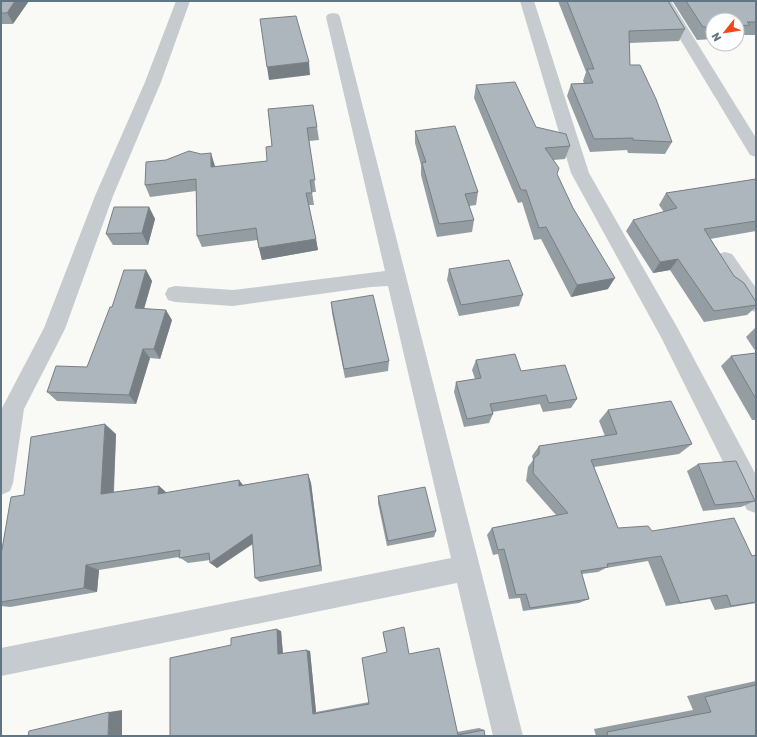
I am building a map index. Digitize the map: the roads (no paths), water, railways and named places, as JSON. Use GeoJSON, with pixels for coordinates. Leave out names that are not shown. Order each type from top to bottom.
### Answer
{"type":"FeatureCollection","features":[{"type":"Feature","properties":{"kind":"street"},"geometry":{"type":"LineString","coordinates":[[1,483],[13,408],[54,329],[104,196],[153,82],[183,1]]}},
{"type":"Feature","properties":{"kind":"street"},"geometry":{"type":"LineString","coordinates":[[527,1],[580,173],[670,333],[756,501]]}},
{"type":"Feature","properties":{"kind":"street"},"geometry":{"type":"LineString","coordinates":[[664,1],[756,151]]}},
{"type":"Feature","properties":{"kind":"street"},"geometry":{"type":"LineString","coordinates":[[333,17],[508,736]]}},
{"type":"Feature","properties":{"kind":"street"},"geometry":{"type":"LineString","coordinates":[[725,259],[756,304]]}},
{"type":"Feature","properties":{"kind":"street"},"geometry":{"type":"LineString","coordinates":[[175,294],[233,298],[371,279],[397,278]]}},
{"type":"Feature","properties":{"kind":"street"},"geometry":{"type":"LineString","coordinates":[[1,662],[468,568]]}}]}
